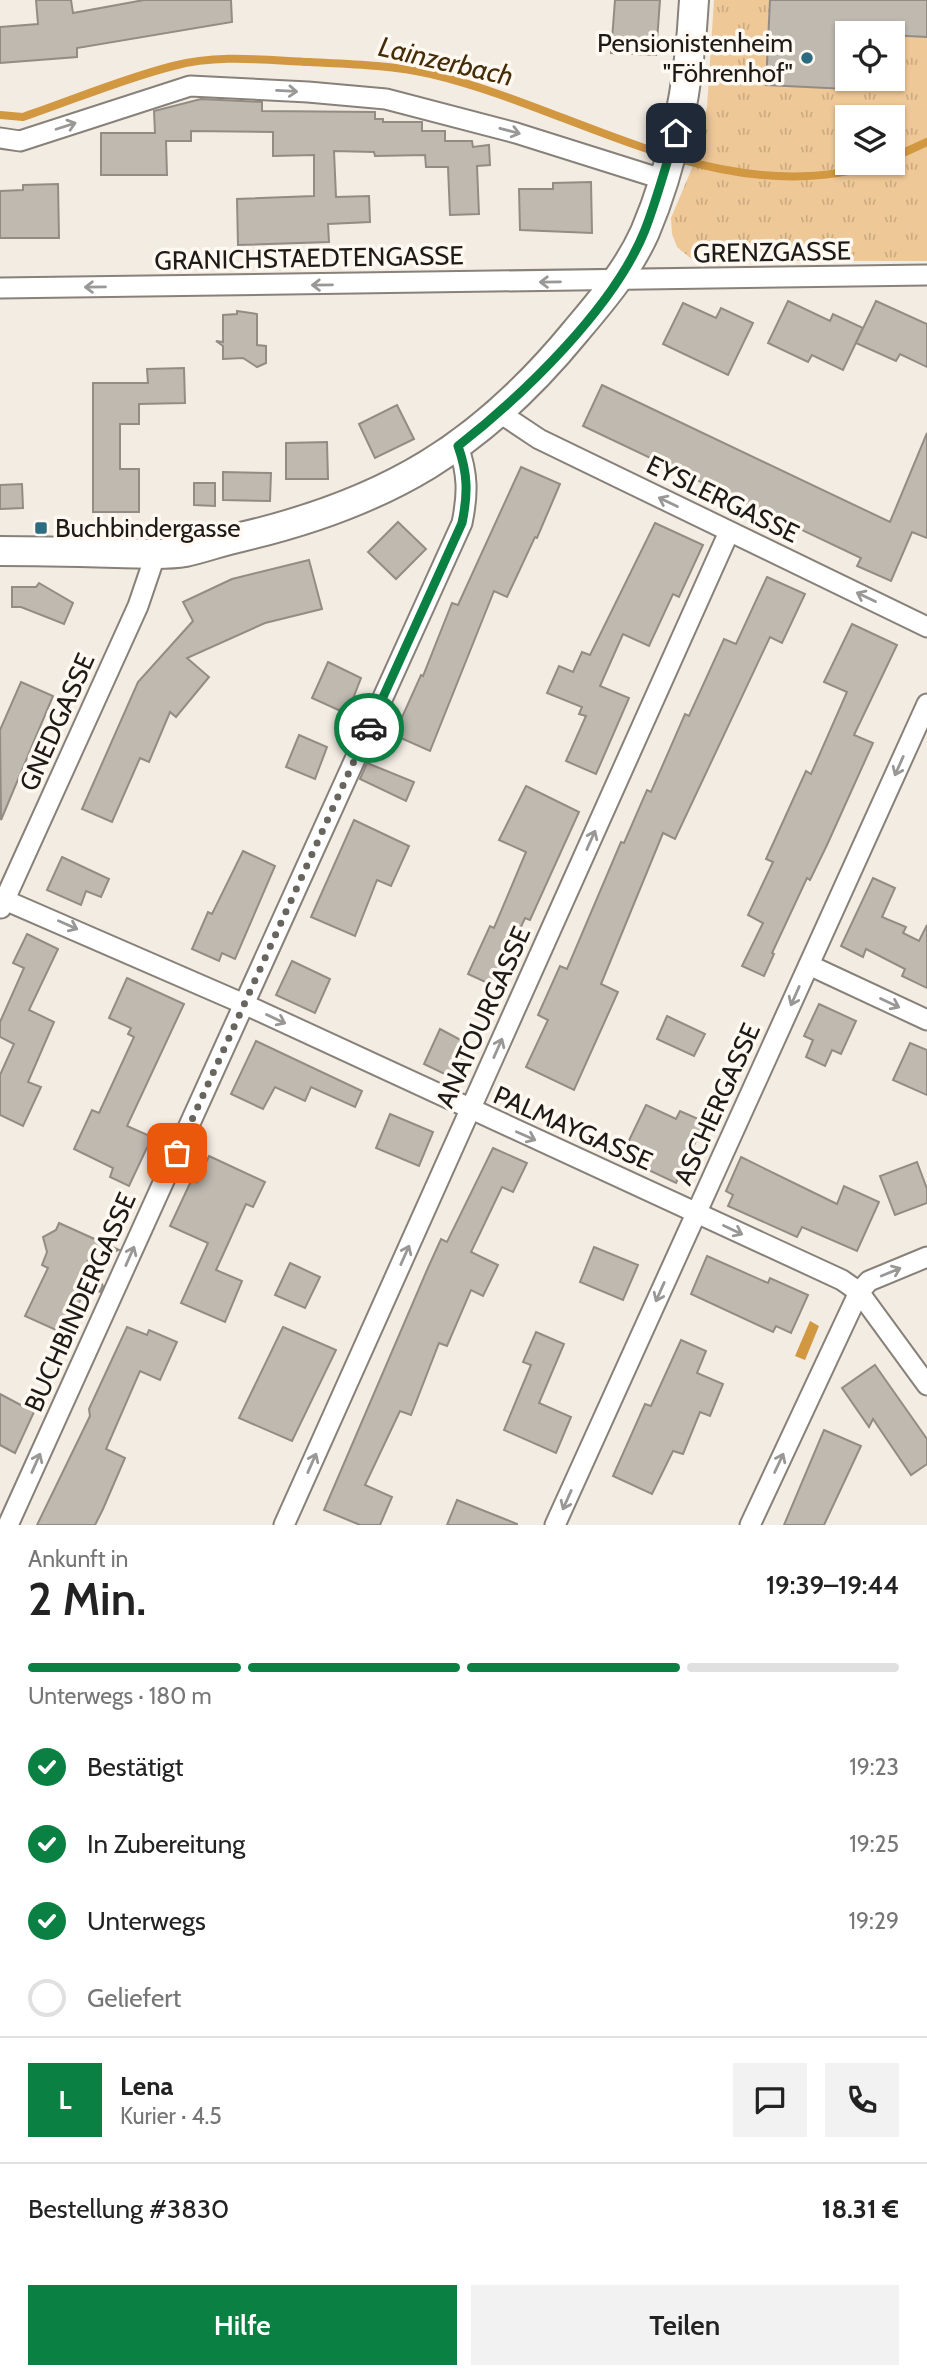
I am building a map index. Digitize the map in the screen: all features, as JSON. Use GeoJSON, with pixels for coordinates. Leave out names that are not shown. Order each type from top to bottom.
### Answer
{"type":"FeatureCollection","features":[{"type":"Feature","properties":{"kind":"street"},"geometry":{"type":"LineString","coordinates":[[0,551],[183,552],[319,516],[368,498],[458,446],[500,413],[533,382],[618,281],[645,232],[676,133],[687,79],[694,0]]}},
{"type":"Feature","properties":{"kind":"street"},"geometry":{"type":"LineString","coordinates":[[0,138],[20,141],[190,86],[308,92],[386,99],[516,132],[663,176]]}},
{"type":"Feature","properties":{"kind":"street","name":"GRENZGASSE"},"geometry":{"type":"LineString","coordinates":[[618,281],[927,275]]}},
{"type":"Feature","properties":{"kind":"street","name":"GRANICHSTAEDTENGASSE"},"geometry":{"type":"LineString","coordinates":[[0,288],[618,281]]}},
{"type":"Feature","properties":{"kind":"street","name":"EYSLERGASSE"},"geometry":{"type":"LineString","coordinates":[[500,413],[539,439],[927,627]]}},
{"type":"Feature","properties":{"kind":"street","name":"BUCHBINDERGASSE"},"geometry":{"type":"LineString","coordinates":[[8,1525],[462,523],[467,483],[458,446]]}},
{"type":"Feature","properties":{"kind":"street","name":"ANATOURGASSE"},"geometry":{"type":"LineString","coordinates":[[284,1525],[729,531]]}},
{"type":"Feature","properties":{"kind":"street","name":"GNEDGASSE"},"geometry":{"type":"LineString","coordinates":[[2,902],[138,606],[156,553]]}},
{"type":"Feature","properties":{"kind":"street","name":"ASCHERGASSE"},"geometry":{"type":"LineString","coordinates":[[555,1525],[927,704]]}},
{"type":"Feature","properties":{"kind":"street","name":"PALMAYGASSE"},"geometry":{"type":"LineString","coordinates":[[2,902],[244,1004],[842,1280],[859,1292],[927,1385]]}},
{"type":"Feature","properties":{"kind":"street"},"geometry":{"type":"LineString","coordinates":[[809,965],[927,1020]]}},
{"type":"Feature","properties":{"kind":"street"},"geometry":{"type":"LineString","coordinates":[[750,1525],[859,1292],[869,1281],[927,1257]]}},
{"type":"Feature","properties":{"kind":"green space"},"geometry":{"type":"Polygon","coordinates":[[[714,0],[927,0],[927,261],[694,261],[677,247],[672,234],[671,218],[692,168],[707,107],[714,0]]]}},
{"type":"Feature","properties":{"kind":"shaded area"},"geometry":{"type":"Polygon","coordinates":[[[810,1321],[819,1326],[805,1360],[795,1356],[810,1321]]]}},
{"type":"Feature","properties":{"kind":"building"},"geometry":{"type":"Polygon","coordinates":[[[36,0],[71,0],[73,13],[144,0],[231,0],[232,22],[77,48],[77,57],[0,63],[0,27],[38,24],[36,0]]]}},
{"type":"Feature","properties":{"kind":"building"},"geometry":{"type":"Polygon","coordinates":[[[615,0],[660,0],[656,55],[611,53],[615,0]]]}},
{"type":"Feature","properties":{"kind":"building","name":"Pensionistenheim \"Föhrenhof\""},"geometry":{"type":"Polygon","coordinates":[[[770,0],[927,0],[927,37],[905,36],[905,21],[835,21],[835,88],[766,85],[770,0]]]}},
{"type":"Feature","properties":{"kind":"building"},"geometry":{"type":"Polygon","coordinates":[[[201,99],[262,102],[262,111],[375,112],[375,119],[383,119],[383,122],[422,122],[422,131],[445,131],[445,141],[472,141],[473,147],[489,145],[490,165],[477,166],[479,214],[450,215],[448,167],[426,167],[425,155],[375,156],[374,152],[334,151],[336,197],[369,196],[370,222],[328,224],[329,242],[238,245],[237,199],[314,196],[314,155],[273,156],[273,132],[191,131],[191,141],[166,141],[167,175],[101,175],[101,133],[155,133],[154,111],[201,99]]]}},
{"type":"Feature","properties":{"kind":"building"},"geometry":{"type":"Polygon","coordinates":[[[591,182],[592,233],[520,230],[519,189],[553,189],[553,183],[591,182]]]}},
{"type":"Feature","properties":{"kind":"building"},"geometry":{"type":"Polygon","coordinates":[[[58,184],[59,238],[0,238],[0,191],[23,190],[23,185],[58,184]]]}},
{"type":"Feature","properties":{"kind":"building"},"geometry":{"type":"Polygon","coordinates":[[[788,301],[830,321],[833,314],[863,328],[843,370],[812,355],[808,362],[768,343],[788,301]]]}},
{"type":"Feature","properties":{"kind":"building"},"geometry":{"type":"Polygon","coordinates":[[[876,301],[927,324],[927,367],[900,354],[896,361],[856,343],[876,301]]]}},
{"type":"Feature","properties":{"kind":"building"},"geometry":{"type":"Polygon","coordinates":[[[683,303],[716,318],[721,308],[753,323],[728,375],[663,344],[683,303]]]}},
{"type":"Feature","properties":{"kind":"building"},"geometry":{"type":"Polygon","coordinates":[[[237,311],[257,314],[257,345],[266,346],[266,363],[257,367],[243,358],[223,359],[223,346],[216,341],[223,342],[223,315],[237,314],[237,311]]]}},
{"type":"Feature","properties":{"kind":"building"},"geometry":{"type":"Polygon","coordinates":[[[184,368],[185,403],[139,404],[139,424],[120,424],[120,469],[139,469],[139,512],[93,512],[93,383],[148,383],[147,369],[184,368]]]}},
{"type":"Feature","properties":{"kind":"building"},"geometry":{"type":"Polygon","coordinates":[[[602,385],[890,522],[927,433],[927,538],[912,532],[891,581],[857,566],[861,558],[583,426],[602,385]]]}},
{"type":"Feature","properties":{"kind":"building"},"geometry":{"type":"Polygon","coordinates":[[[397,405],[414,439],[375,458],[359,424],[397,405]]]}},
{"type":"Feature","properties":{"kind":"building"},"geometry":{"type":"Polygon","coordinates":[[[327,442],[328,479],[286,479],[286,443],[327,442]]]}},
{"type":"Feature","properties":{"kind":"building"},"geometry":{"type":"Polygon","coordinates":[[[521,467],[560,484],[537,538],[535,537],[507,597],[494,591],[430,751],[394,735],[421,675],[423,676],[452,603],[458,605],[521,467]]]}},
{"type":"Feature","properties":{"kind":"building"},"geometry":{"type":"Polygon","coordinates":[[[223,472],[271,473],[270,501],[223,500],[223,472]]]}},
{"type":"Feature","properties":{"kind":"building"},"geometry":{"type":"Polygon","coordinates":[[[194,483],[215,483],[215,506],[194,505],[194,483]]]}},
{"type":"Feature","properties":{"kind":"building"},"geometry":{"type":"Polygon","coordinates":[[[22,484],[23,508],[0,509],[0,485],[22,484]]]}},
{"type":"Feature","properties":{"kind":"building"},"geometry":{"type":"Polygon","coordinates":[[[398,522],[426,549],[396,579],[368,552],[398,522]]]}},
{"type":"Feature","properties":{"kind":"building"},"geometry":{"type":"Polygon","coordinates":[[[655,523],[703,545],[679,597],[673,594],[649,646],[623,634],[600,686],[629,698],[596,774],[566,761],[586,716],[579,714],[582,707],[547,693],[559,666],[573,672],[582,652],[590,655],[655,523]]]}},
{"type":"Feature","properties":{"kind":"building"},"geometry":{"type":"Polygon","coordinates":[[[309,560],[322,609],[265,623],[187,658],[209,677],[176,717],[170,712],[149,762],[140,758],[112,822],[82,809],[138,682],[193,621],[183,602],[232,579],[309,560]]]}},
{"type":"Feature","properties":{"kind":"building"},"geometry":{"type":"Polygon","coordinates":[[[767,577],[805,594],[782,643],[770,637],[675,839],[663,833],[601,984],[618,992],[574,1090],[526,1067],[548,1020],[538,1015],[560,966],[567,969],[621,842],[624,843],[647,790],[651,792],[685,714],[689,716],[724,639],[736,644],[767,577]]]}},
{"type":"Feature","properties":{"kind":"building"},"geometry":{"type":"Polygon","coordinates":[[[39,583],[73,603],[64,624],[21,607],[12,607],[12,587],[36,587],[39,583]]]}},
{"type":"Feature","properties":{"kind":"building"},"geometry":{"type":"Polygon","coordinates":[[[852,624],[897,645],[854,735],[873,743],[810,880],[807,878],[764,976],[742,966],[763,923],[748,915],[773,862],[766,859],[806,771],[811,774],[847,692],[824,682],[852,624]]]}},
{"type":"Feature","properties":{"kind":"building"},"geometry":{"type":"Polygon","coordinates":[[[328,662],[361,678],[347,714],[312,698],[328,662]]]}},
{"type":"Feature","properties":{"kind":"building"},"geometry":{"type":"Polygon","coordinates":[[[21,682],[53,696],[1,820],[0,730],[21,682]]]}},
{"type":"Feature","properties":{"kind":"building"},"geometry":{"type":"Polygon","coordinates":[[[299,735],[327,747],[315,779],[286,767],[299,735]]]}},
{"type":"Feature","properties":{"kind":"building"},"geometry":{"type":"Polygon","coordinates":[[[367,763],[414,782],[406,801],[360,779],[367,763]]]}},
{"type":"Feature","properties":{"kind":"building"},"geometry":{"type":"Polygon","coordinates":[[[526,786],[579,812],[530,920],[525,918],[494,986],[468,974],[490,926],[494,928],[526,852],[499,840],[526,786]]]}},
{"type":"Feature","properties":{"kind":"building"},"geometry":{"type":"Polygon","coordinates":[[[354,820],[409,846],[391,886],[377,880],[355,936],[311,917],[354,820]]]}},
{"type":"Feature","properties":{"kind":"building"},"geometry":{"type":"Polygon","coordinates":[[[243,851],[275,866],[235,959],[222,953],[219,961],[192,949],[208,912],[212,914],[243,851]]]}},
{"type":"Feature","properties":{"kind":"building"},"geometry":{"type":"Polygon","coordinates":[[[62,857],[109,879],[101,897],[86,891],[81,905],[47,890],[62,857]]]}},
{"type":"Feature","properties":{"kind":"building"},"geometry":{"type":"Polygon","coordinates":[[[873,878],[895,888],[882,917],[906,927],[903,933],[919,941],[927,925],[927,988],[902,976],[905,969],[866,949],[863,957],[841,946],[873,878]]]}},
{"type":"Feature","properties":{"kind":"building"},"geometry":{"type":"Polygon","coordinates":[[[27,934],[58,949],[29,1010],[54,1022],[28,1082],[41,1087],[23,1126],[0,1115],[0,1075],[14,1044],[0,1037],[0,1022],[24,968],[13,963],[27,934]]]}},
{"type":"Feature","properties":{"kind":"building"},"geometry":{"type":"Polygon","coordinates":[[[292,961],[330,979],[315,1013],[276,995],[292,961]]]}},
{"type":"Feature","properties":{"kind":"building"},"geometry":{"type":"Polygon","coordinates":[[[127,978],[184,1004],[127,1126],[152,1137],[129,1186],[110,1177],[113,1168],[74,1149],[92,1110],[99,1113],[134,1037],[128,1034],[131,1028],[109,1018],[127,978]]]}},
{"type":"Feature","properties":{"kind":"building"},"geometry":{"type":"Polygon","coordinates":[[[819,1004],[856,1021],[841,1054],[832,1050],[825,1066],[806,1057],[813,1040],[804,1036],[819,1004]]]}},
{"type":"Feature","properties":{"kind":"building"},"geometry":{"type":"Polygon","coordinates":[[[667,1016],[705,1034],[694,1056],[657,1039],[667,1016]]]}},
{"type":"Feature","properties":{"kind":"building"},"geometry":{"type":"Polygon","coordinates":[[[440,1029],[472,1046],[457,1080],[424,1064],[440,1029]]]}},
{"type":"Feature","properties":{"kind":"building"},"geometry":{"type":"Polygon","coordinates":[[[256,1041],[362,1091],[355,1107],[311,1087],[305,1101],[275,1087],[263,1109],[231,1094],[256,1041]]]}},
{"type":"Feature","properties":{"kind":"building"},"geometry":{"type":"Polygon","coordinates":[[[910,1043],[927,1050],[927,1095],[893,1080],[910,1043]]]}},
{"type":"Feature","properties":{"kind":"building"},"geometry":{"type":"Polygon","coordinates":[[[646,1105],[676,1119],[680,1111],[705,1122],[676,1183],[621,1157],[646,1105]]]}},
{"type":"Feature","properties":{"kind":"building"},"geometry":{"type":"Polygon","coordinates":[[[390,1114],[433,1132],[419,1166],[376,1148],[390,1114]]]}},
{"type":"Feature","properties":{"kind":"building"},"geometry":{"type":"Polygon","coordinates":[[[493,1148],[527,1163],[513,1192],[502,1187],[471,1252],[498,1265],[483,1296],[471,1290],[447,1346],[439,1343],[411,1415],[400,1411],[365,1485],[392,1497],[380,1525],[360,1525],[324,1510],[441,1239],[447,1242],[493,1148]]]}},
{"type":"Feature","properties":{"kind":"building"},"geometry":{"type":"Polygon","coordinates":[[[209,1156],[265,1182],[253,1207],[246,1204],[216,1270],[242,1281],[225,1322],[181,1303],[208,1243],[170,1226],[192,1179],[197,1182],[209,1156]]]}},
{"type":"Feature","properties":{"kind":"building"},"geometry":{"type":"Polygon","coordinates":[[[741,1157],[837,1204],[844,1186],[879,1202],[857,1251],[802,1227],[797,1237],[728,1206],[733,1195],[726,1191],[741,1157]]]}},
{"type":"Feature","properties":{"kind":"building"},"geometry":{"type":"Polygon","coordinates":[[[917,1162],[927,1189],[927,1203],[895,1215],[880,1176],[917,1162]]]}},
{"type":"Feature","properties":{"kind":"building"},"geometry":{"type":"Polygon","coordinates":[[[59,1223],[119,1250],[88,1261],[103,1286],[100,1292],[86,1285],[67,1335],[25,1316],[48,1268],[42,1265],[47,1252],[43,1237],[56,1230],[59,1223]]]}},
{"type":"Feature","properties":{"kind":"building"},"geometry":{"type":"Polygon","coordinates":[[[594,1247],[638,1265],[623,1300],[580,1282],[594,1247]]]}},
{"type":"Feature","properties":{"kind":"building"},"geometry":{"type":"Polygon","coordinates":[[[707,1256],[768,1283],[770,1278],[808,1295],[791,1333],[776,1326],[773,1332],[691,1294],[707,1256]]]}},
{"type":"Feature","properties":{"kind":"building"},"geometry":{"type":"Polygon","coordinates":[[[290,1263],[320,1277],[305,1308],[275,1295],[290,1263]]]}},
{"type":"Feature","properties":{"kind":"building"},"geometry":{"type":"Polygon","coordinates":[[[127,1327],[147,1335],[149,1330],[177,1342],[160,1380],[140,1371],[106,1449],[125,1458],[103,1509],[95,1525],[37,1525],[90,1416],[89,1409],[127,1327]]]}},
{"type":"Feature","properties":{"kind":"building"},"geometry":{"type":"Polygon","coordinates":[[[283,1327],[336,1350],[292,1441],[239,1418],[283,1327]]]}},
{"type":"Feature","properties":{"kind":"building"},"geometry":{"type":"Polygon","coordinates":[[[536,1332],[564,1344],[539,1403],[571,1417],[556,1453],[504,1430],[531,1365],[523,1362],[536,1332]]]}},
{"type":"Feature","properties":{"kind":"building"},"geometry":{"type":"Polygon","coordinates":[[[681,1340],[706,1351],[697,1373],[723,1384],[710,1416],[700,1412],[683,1454],[673,1451],[652,1494],[613,1476],[645,1404],[651,1406],[681,1340]]]}},
{"type":"Feature","properties":{"kind":"building"},"geometry":{"type":"Polygon","coordinates":[[[875,1365],[927,1439],[927,1464],[911,1475],[873,1419],[869,1427],[842,1388],[875,1365]]]}},
{"type":"Feature","properties":{"kind":"building"},"geometry":{"type":"Polygon","coordinates":[[[0,1394],[34,1412],[15,1453],[0,1445],[0,1394]]]}},
{"type":"Feature","properties":{"kind":"building"},"geometry":{"type":"Polygon","coordinates":[[[824,1430],[861,1446],[824,1525],[784,1525],[824,1430]]]}},
{"type":"Feature","properties":{"kind":"building"},"geometry":{"type":"Polygon","coordinates":[[[457,1500],[517,1524],[517,1525],[447,1525],[457,1500]]]}},
{"type":"Feature","properties":{"kind":"waterway","name":"Lainzerbach"},"geometry":{"type":"LineString","coordinates":[[0,115],[23,117],[135,77],[190,62],[241,59],[340,63],[431,74],[486,90],[652,150],[708,166],[764,175],[821,175],[835,172]]}},
{"type":"Feature","properties":{"kind":"waterway","name":"Lainzerbach"},"geometry":{"type":"LineString","coordinates":[[905,152],[927,142]]}},
{"type":"Feature","properties":{"kind":"way so far"},"geometry":{"type":"LineString","coordinates":[[177,1153],[369,728]]}},
{"type":"Feature","properties":{"kind":"place","name":"Pensionistenheim \"Föhrenhof\""},"geometry":{"type":"Point","coordinates":[807,58]}},
{"type":"Feature","properties":{"kind":"place","name":"Buchbindergasse"},"geometry":{"type":"Point","coordinates":[41,528]}},
{"type":"Feature","properties":{"kind":"route"},"geometry":{"type":"LineString","coordinates":[[369,728],[462,523],[468,495],[467,472],[458,446],[500,413],[533,382],[618,281],[645,232],[676,133]]}}]}
